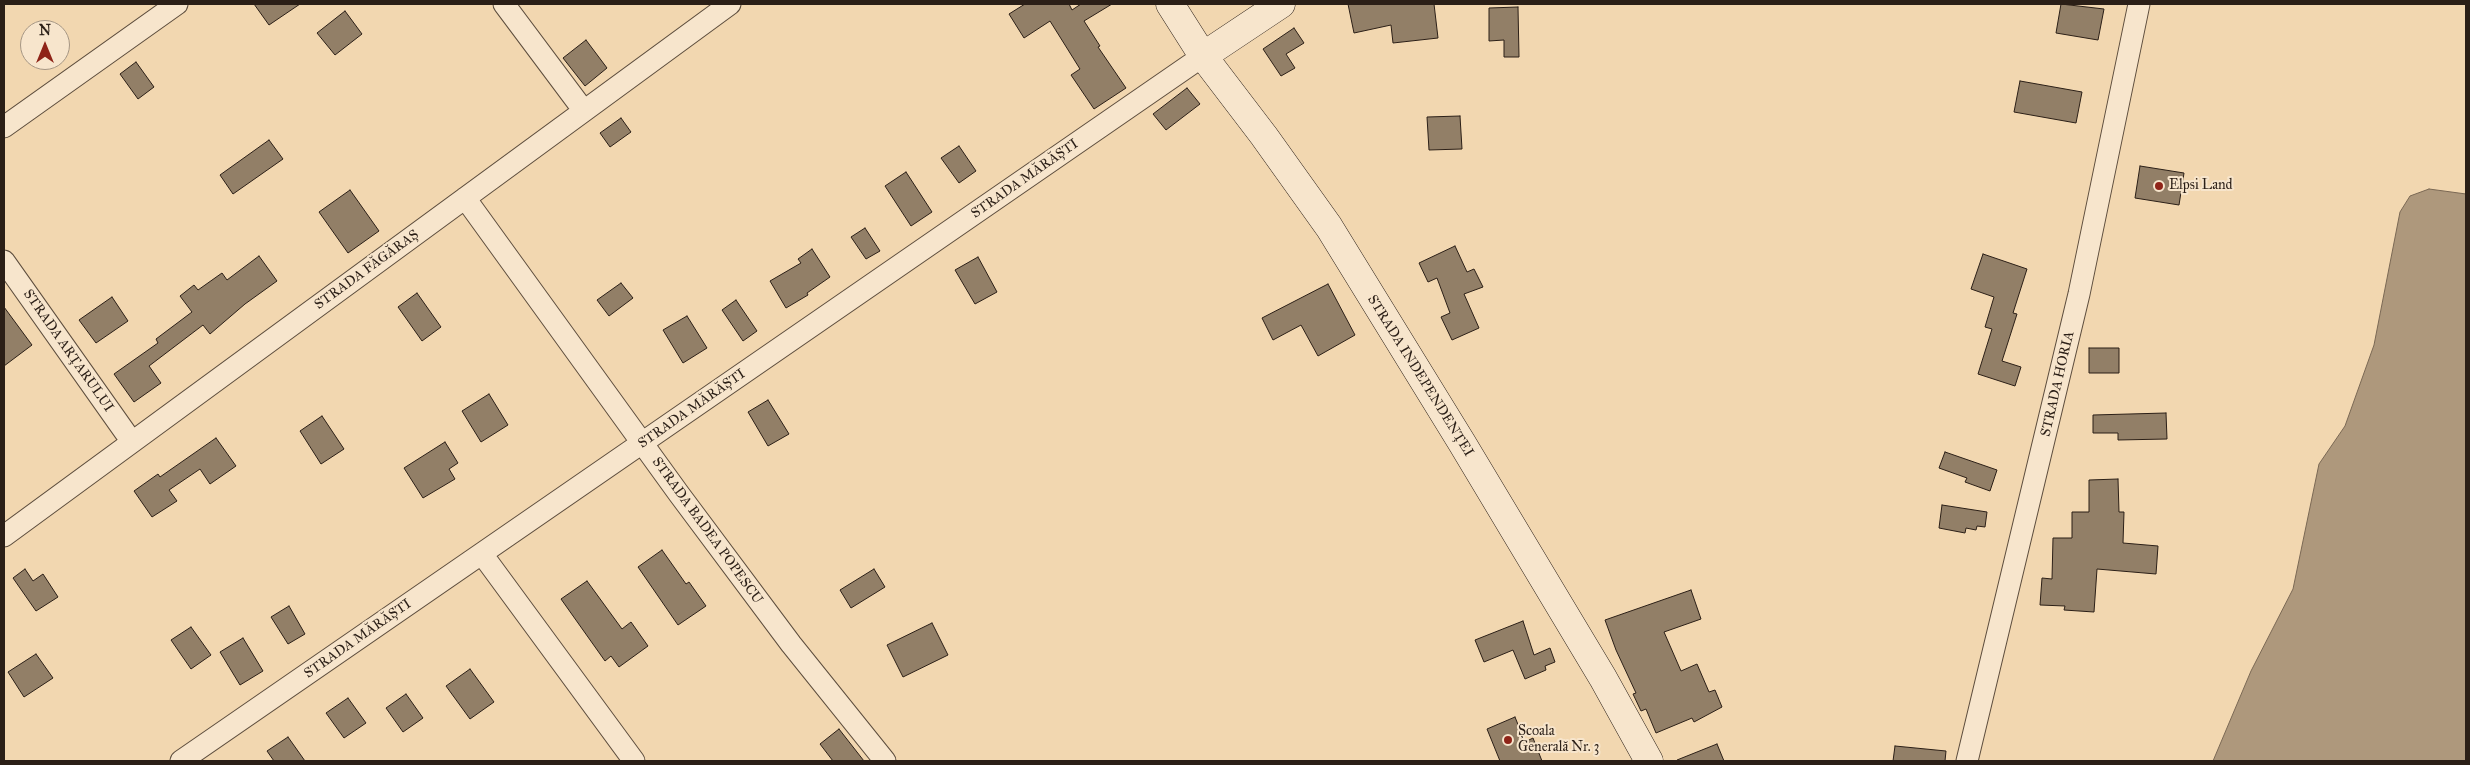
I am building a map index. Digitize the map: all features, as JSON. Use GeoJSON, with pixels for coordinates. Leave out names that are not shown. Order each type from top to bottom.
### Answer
{"type":"FeatureCollection","features":[{"type":"Feature","properties":{"kind":"street"},"geometry":{"type":"LineString","coordinates":[[4,127],[177,4]]}},
{"type":"Feature","properties":{"kind":"street"},"geometry":{"type":"LineString","coordinates":[[504,4],[584,111]]}},
{"type":"Feature","properties":{"kind":"street","name":"STRADA FĂGĂRAȘ"},"geometry":{"type":"LineString","coordinates":[[4,536],[730,4]]}},
{"type":"Feature","properties":{"kind":"street","name":"STRADA INDEPENDENȚEI"},"geometry":{"type":"LineString","coordinates":[[1170,4],[1202,56],[1264,136],[1329,227],[1478,469],[1603,678],[1649,761]]}},
{"type":"Feature","properties":{"kind":"street"},"geometry":{"type":"LineString","coordinates":[[1202,56],[1281,4]]}},
{"type":"Feature","properties":{"kind":"street","name":"STRADA HORIA"},"geometry":{"type":"LineString","coordinates":[[1967,761],[2079,294],[2139,4]]}},
{"type":"Feature","properties":{"kind":"street","name":"STRADA MĂRĂȘTI"},"geometry":{"type":"LineString","coordinates":[[181,761],[1202,56]]}},
{"type":"Feature","properties":{"kind":"street","name":"STRADA BADEA POPESCU"},"geometry":{"type":"LineString","coordinates":[[465,198],[791,644],[885,761]]}},
{"type":"Feature","properties":{"kind":"street","name":"STRADA ARȚARULUI"},"geometry":{"type":"LineString","coordinates":[[4,261],[132,442]]}},
{"type":"Feature","properties":{"kind":"street"},"geometry":{"type":"LineString","coordinates":[[482,554],[634,761]]}},
{"type":"Feature","properties":{"kind":"shaded area"},"geometry":{"type":"Polygon","coordinates":[[[2429,189],[2466,194],[2466,761],[2213,761],[2251,671],[2293,589],[2319,464],[2345,426],[2374,345],[2400,212],[2410,196],[2429,189]]]}},
{"type":"Feature","properties":{"kind":"building"},"geometry":{"type":"Polygon","coordinates":[[[254,4],[300,4],[269,25],[254,4]]]}},
{"type":"Feature","properties":{"kind":"building"},"geometry":{"type":"Polygon","coordinates":[[[1025,4],[1069,4],[1072,10],[1081,4],[1112,4],[1084,21],[1100,46],[1098,47],[1126,88],[1094,109],[1071,75],[1080,69],[1050,21],[1024,38],[1009,14],[1025,4]]]}},
{"type":"Feature","properties":{"kind":"building"},"geometry":{"type":"Polygon","coordinates":[[[1348,4],[1434,4],[1438,38],[1393,43],[1391,25],[1354,33],[1348,4]]]}},
{"type":"Feature","properties":{"kind":"building"},"geometry":{"type":"Polygon","coordinates":[[[2061,4],[2104,9],[2098,40],[2056,33],[2061,4]]]}},
{"type":"Feature","properties":{"kind":"building"},"geometry":{"type":"Polygon","coordinates":[[[1518,7],[1519,57],[1504,57],[1504,40],[1489,41],[1489,8],[1518,7]]]}},
{"type":"Feature","properties":{"kind":"building"},"geometry":{"type":"Polygon","coordinates":[[[345,11],[362,34],[335,55],[317,33],[345,11]]]}},
{"type":"Feature","properties":{"kind":"building"},"geometry":{"type":"Polygon","coordinates":[[[1294,28],[1304,43],[1286,54],[1295,68],[1281,76],[1263,49],[1294,28]]]}},
{"type":"Feature","properties":{"kind":"building"},"geometry":{"type":"Polygon","coordinates":[[[586,40],[607,68],[585,86],[563,58],[586,40]]]}},
{"type":"Feature","properties":{"kind":"building"},"geometry":{"type":"Polygon","coordinates":[[[136,62],[154,87],[138,99],[120,74],[136,62]]]}},
{"type":"Feature","properties":{"kind":"building"},"geometry":{"type":"Polygon","coordinates":[[[2020,81],[2082,92],[2076,123],[2014,112],[2020,81]]]}},
{"type":"Feature","properties":{"kind":"building"},"geometry":{"type":"Polygon","coordinates":[[[1187,88],[1200,104],[1166,130],[1153,114],[1187,88]]]}},
{"type":"Feature","properties":{"kind":"building"},"geometry":{"type":"Polygon","coordinates":[[[1460,116],[1462,149],[1429,150],[1427,117],[1460,116]]]}},
{"type":"Feature","properties":{"kind":"building"},"geometry":{"type":"Polygon","coordinates":[[[621,118],[631,132],[610,147],[600,133],[621,118]]]}},
{"type":"Feature","properties":{"kind":"building"},"geometry":{"type":"Polygon","coordinates":[[[269,140],[283,159],[233,194],[220,175],[269,140]]]}},
{"type":"Feature","properties":{"kind":"building"},"geometry":{"type":"Polygon","coordinates":[[[959,146],[976,171],[959,183],[941,158],[959,146]]]}},
{"type":"Feature","properties":{"kind":"building","name":"Elpsi Land"},"geometry":{"type":"Polygon","coordinates":[[[2140,166],[2184,173],[2179,205],[2135,198],[2140,166]]]}},
{"type":"Feature","properties":{"kind":"building"},"geometry":{"type":"Polygon","coordinates":[[[906,172],[932,212],[911,226],[885,186],[906,172]]]}},
{"type":"Feature","properties":{"kind":"building"},"geometry":{"type":"Polygon","coordinates":[[[350,190],[379,231],[348,253],[319,212],[350,190]]]}},
{"type":"Feature","properties":{"kind":"building"},"geometry":{"type":"Polygon","coordinates":[[[865,228],[880,251],[866,259],[851,237],[865,228]]]}},
{"type":"Feature","properties":{"kind":"building"},"geometry":{"type":"Polygon","coordinates":[[[1455,246],[1467,272],[1474,269],[1483,287],[1464,294],[1479,328],[1452,340],[1441,317],[1450,313],[1437,278],[1428,282],[1419,263],[1455,246]]]}},
{"type":"Feature","properties":{"kind":"building"},"geometry":{"type":"Polygon","coordinates":[[[812,249],[830,277],[807,293],[808,295],[786,308],[770,281],[801,263],[798,259],[812,249]]]}},
{"type":"Feature","properties":{"kind":"building"},"geometry":{"type":"Polygon","coordinates":[[[1983,254],[2027,269],[2013,313],[2017,314],[2002,361],[2021,367],[2015,386],[1978,374],[1992,329],[1985,327],[1994,297],[1971,289],[1983,254]]]}},
{"type":"Feature","properties":{"kind":"building"},"geometry":{"type":"Polygon","coordinates":[[[259,256],[277,281],[245,304],[210,334],[203,325],[149,366],[161,383],[134,402],[114,374],[158,343],[156,339],[192,312],[180,296],[194,285],[198,290],[222,273],[227,280],[259,256]]]}},
{"type":"Feature","properties":{"kind":"building"},"geometry":{"type":"Polygon","coordinates":[[[978,257],[997,292],[975,304],[955,270],[978,257]]]}},
{"type":"Feature","properties":{"kind":"building"},"geometry":{"type":"Polygon","coordinates":[[[621,283],[633,298],[609,316],[597,300],[621,283]]]}},
{"type":"Feature","properties":{"kind":"building"},"geometry":{"type":"Polygon","coordinates":[[[1328,284],[1355,335],[1318,356],[1301,325],[1273,340],[1262,318],[1328,284]]]}},
{"type":"Feature","properties":{"kind":"building"},"geometry":{"type":"Polygon","coordinates":[[[417,293],[441,327],[422,341],[398,307],[417,293]]]}},
{"type":"Feature","properties":{"kind":"building"},"geometry":{"type":"Polygon","coordinates":[[[112,297],[128,321],[96,343],[79,320],[112,297]]]}},
{"type":"Feature","properties":{"kind":"building"},"geometry":{"type":"Polygon","coordinates":[[[736,300],[757,331],[743,341],[722,310],[736,300]]]}},
{"type":"Feature","properties":{"kind":"building"},"geometry":{"type":"Polygon","coordinates":[[[4,307],[32,345],[4,366],[4,307]]]}},
{"type":"Feature","properties":{"kind":"building"},"geometry":{"type":"Polygon","coordinates":[[[687,316],[707,348],[683,363],[663,330],[687,316]]]}},
{"type":"Feature","properties":{"kind":"building"},"geometry":{"type":"Polygon","coordinates":[[[2089,348],[2119,348],[2119,373],[2089,373],[2089,348]]]}},
{"type":"Feature","properties":{"kind":"building"},"geometry":{"type":"Polygon","coordinates":[[[489,394],[508,425],[481,442],[462,411],[489,394]]]}},
{"type":"Feature","properties":{"kind":"building"},"geometry":{"type":"Polygon","coordinates":[[[768,400],[789,434],[768,446],[748,412],[768,400]]]}},
{"type":"Feature","properties":{"kind":"building"},"geometry":{"type":"Polygon","coordinates":[[[2166,413],[2167,439],[2118,440],[2118,433],[2093,433],[2093,415],[2166,413]]]}},
{"type":"Feature","properties":{"kind":"building"},"geometry":{"type":"Polygon","coordinates":[[[322,416],[344,449],[321,464],[300,431],[322,416]]]}},
{"type":"Feature","properties":{"kind":"building"},"geometry":{"type":"Polygon","coordinates":[[[216,438],[236,466],[210,484],[200,469],[169,490],[177,501],[152,517],[134,491],[158,474],[160,477],[216,438]]]}},
{"type":"Feature","properties":{"kind":"building"},"geometry":{"type":"Polygon","coordinates":[[[445,442],[458,463],[449,469],[455,479],[423,498],[404,468],[445,442]]]}},
{"type":"Feature","properties":{"kind":"building"},"geometry":{"type":"Polygon","coordinates":[[[1945,452],[1997,470],[1990,491],[1965,482],[1967,478],[1939,468],[1945,452]]]}},
{"type":"Feature","properties":{"kind":"building"},"geometry":{"type":"Polygon","coordinates":[[[2118,479],[2119,512],[2124,512],[2123,543],[2158,546],[2156,574],[2097,569],[2094,612],[2064,610],[2065,606],[2040,605],[2042,578],[2052,579],[2053,538],[2072,538],[2072,512],[2089,512],[2089,480],[2118,479]]]}},
{"type":"Feature","properties":{"kind":"building"},"geometry":{"type":"Polygon","coordinates":[[[1942,505],[1987,512],[1985,527],[1977,526],[1976,530],[1966,528],[1965,533],[1939,528],[1942,505]]]}},
{"type":"Feature","properties":{"kind":"building"},"geometry":{"type":"Polygon","coordinates":[[[662,550],[686,584],[689,582],[706,606],[678,625],[638,567],[662,550]]]}},
{"type":"Feature","properties":{"kind":"building"},"geometry":{"type":"Polygon","coordinates":[[[25,569],[33,581],[43,574],[58,597],[36,611],[13,578],[25,569]]]}},
{"type":"Feature","properties":{"kind":"building"},"geometry":{"type":"Polygon","coordinates":[[[874,569],[885,587],[851,608],[840,590],[874,569]]]}},
{"type":"Feature","properties":{"kind":"building"},"geometry":{"type":"Polygon","coordinates":[[[587,581],[622,629],[631,622],[648,646],[619,667],[611,656],[605,661],[561,599],[587,581]]]}},
{"type":"Feature","properties":{"kind":"building"},"geometry":{"type":"Polygon","coordinates":[[[1691,590],[1701,619],[1664,632],[1681,671],[1697,664],[1709,692],[1715,690],[1722,707],[1694,722],[1692,718],[1656,733],[1646,709],[1641,711],[1633,694],[1636,693],[1616,650],[1605,620],[1691,590]]]}},
{"type":"Feature","properties":{"kind":"building"},"geometry":{"type":"Polygon","coordinates":[[[289,606],[305,634],[288,644],[271,617],[289,606]]]}},
{"type":"Feature","properties":{"kind":"building"},"geometry":{"type":"Polygon","coordinates":[[[1523,621],[1534,655],[1550,648],[1555,662],[1545,666],[1546,670],[1525,679],[1513,650],[1484,662],[1475,640],[1523,621]]]}},
{"type":"Feature","properties":{"kind":"building"},"geometry":{"type":"Polygon","coordinates":[[[932,623],[948,655],[903,677],[887,645],[932,623]]]}},
{"type":"Feature","properties":{"kind":"building"},"geometry":{"type":"Polygon","coordinates":[[[191,627],[211,655],[191,669],[171,640],[191,627]]]}},
{"type":"Feature","properties":{"kind":"building"},"geometry":{"type":"Polygon","coordinates":[[[243,638],[263,671],[240,685],[220,652],[243,638]]]}},
{"type":"Feature","properties":{"kind":"building"},"geometry":{"type":"Polygon","coordinates":[[[36,654],[53,678],[24,697],[8,672],[36,654]]]}},
{"type":"Feature","properties":{"kind":"building"},"geometry":{"type":"Polygon","coordinates":[[[470,669],[494,702],[470,719],[446,686],[470,669]]]}},
{"type":"Feature","properties":{"kind":"building"},"geometry":{"type":"Polygon","coordinates":[[[406,694],[423,718],[403,732],[386,708],[406,694]]]}},
{"type":"Feature","properties":{"kind":"building"},"geometry":{"type":"Polygon","coordinates":[[[348,698],[366,723],[344,738],[326,713],[348,698]]]}},
{"type":"Feature","properties":{"kind":"building","name":"Școala Generală Nr. 3"},"geometry":{"type":"Polygon","coordinates":[[[1515,717],[1525,742],[1533,738],[1542,761],[1500,761],[1487,729],[1515,717]]]}},
{"type":"Feature","properties":{"kind":"building"},"geometry":{"type":"Polygon","coordinates":[[[839,729],[864,761],[833,761],[820,744],[839,729]]]}},
{"type":"Feature","properties":{"kind":"building"},"geometry":{"type":"Polygon","coordinates":[[[288,737],[305,761],[274,761],[267,751],[288,737]]]}},
{"type":"Feature","properties":{"kind":"building"},"geometry":{"type":"Polygon","coordinates":[[[1717,744],[1724,761],[1677,761],[1677,760],[1717,744]]]}},
{"type":"Feature","properties":{"kind":"building"},"geometry":{"type":"Polygon","coordinates":[[[1895,746],[1946,751],[1945,761],[1893,761],[1895,746]]]}},
{"type":"Feature","properties":{"kind":"place","name":"Elpsi Land"},"geometry":{"type":"Point","coordinates":[2159,186]}},
{"type":"Feature","properties":{"kind":"place","name":"Școala Generală Nr. 3"},"geometry":{"type":"Point","coordinates":[1508,740]}}]}
